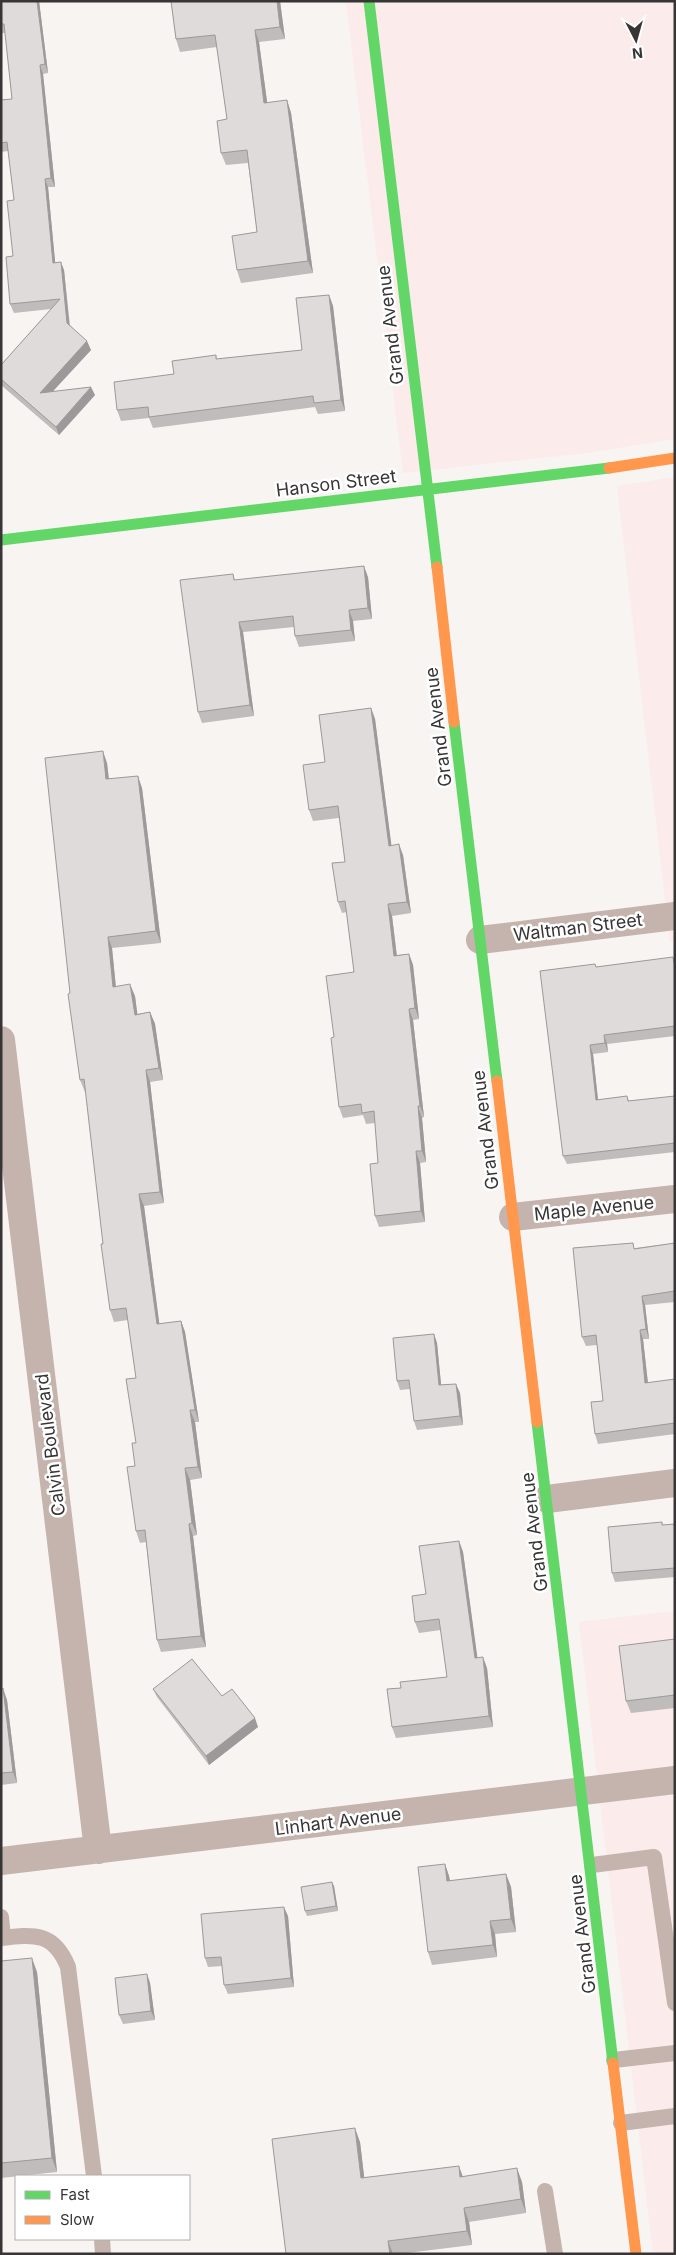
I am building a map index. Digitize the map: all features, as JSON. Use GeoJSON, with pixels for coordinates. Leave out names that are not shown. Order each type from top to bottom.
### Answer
{"type":"FeatureCollection","features":[{"type":"Feature","properties":{"kind":"street","name":"Grand Avenue"},"geometry":{"type":"LineString","coordinates":[[369,1],[429,489],[480,940],[592,1865],[636,2254]]}},
{"type":"Feature","properties":{"kind":"street","name":"Hanson Street"},"geometry":{"type":"LineString","coordinates":[[1,540],[590,471],[675,458]]}},
{"type":"Feature","properties":{"kind":"street","name":"Waltman Street"},"geometry":{"type":"LineString","coordinates":[[480,940],[675,916]]}},
{"type":"Feature","properties":{"kind":"street","name":"Calvin Boulevard"},"geometry":{"type":"LineString","coordinates":[[1,1040],[98,1850]]}},
{"type":"Feature","properties":{"kind":"street","name":"Maple Avenue"},"geometry":{"type":"LineString","coordinates":[[513,1217],[675,1199]]}},
{"type":"Feature","properties":{"kind":"street"},"geometry":{"type":"LineString","coordinates":[[548,1499],[675,1483]]}},
{"type":"Feature","properties":{"kind":"street","name":"Linhart Avenue"},"geometry":{"type":"LineString","coordinates":[[1,1861],[675,1780]]}},
{"type":"Feature","properties":{"kind":"lane"},"geometry":{"type":"LineString","coordinates":[[592,1865],[654,1857],[675,2003]]}},
{"type":"Feature","properties":{"kind":"lane"},"geometry":{"type":"LineString","coordinates":[[1,1917],[2,1938],[32,1935],[48,1940],[62,1950],[68,1967],[94,2175]]}},
{"type":"Feature","properties":{"kind":"lane"},"geometry":{"type":"LineString","coordinates":[[614,2060],[675,2053]]}},
{"type":"Feature","properties":{"kind":"lane"},"geometry":{"type":"LineString","coordinates":[[621,2123],[675,2116]]}},
{"type":"Feature","properties":{"kind":"lane"},"geometry":{"type":"LineString","coordinates":[[546,2191],[554,2254]]}},
{"type":"Feature","properties":{"kind":"lane"},"geometry":{"type":"LineString","coordinates":[[102,2240],[103,2254]]}},
{"type":"Feature","properties":{"kind":"shaded area"},"geometry":{"type":"Polygon","coordinates":[[[346,1],[675,1],[675,439],[587,453],[403,473],[346,1]]]}},
{"type":"Feature","properties":{"kind":"shaded area"},"geometry":{"type":"Polygon","coordinates":[[[675,477],[675,941],[670,942],[617,486],[675,477]]]}},
{"type":"Feature","properties":{"kind":"shaded area"},"geometry":{"type":"Polygon","coordinates":[[[675,1611],[675,2254],[653,2254],[579,1622],[675,1611]]]}},
{"type":"Feature","properties":{"kind":"building"},"geometry":{"type":"Polygon","coordinates":[[[1,1],[37,1],[45,64],[40,65],[51,178],[45,179],[53,263],[61,262],[67,323],[87,341],[40,393],[91,387],[56,427],[1,379],[1,365],[60,299],[10,304],[6,257],[13,256],[7,201],[14,200],[7,142],[1,143],[1,100],[12,99],[4,24],[1,24],[1,1]]]}},
{"type":"Feature","properties":{"kind":"building"},"geometry":{"type":"Polygon","coordinates":[[[171,1],[277,1],[280,27],[255,30],[264,103],[287,100],[308,261],[237,270],[232,236],[257,232],[247,150],[221,153],[217,121],[227,119],[215,35],[176,39],[171,1]]]}},
{"type":"Feature","properties":{"kind":"building"},"geometry":{"type":"Polygon","coordinates":[[[329,295],[341,400],[314,403],[313,396],[149,417],[148,407],[117,410],[114,382],[174,374],[172,361],[216,355],[216,359],[302,350],[296,298],[329,295]]]}},
{"type":"Feature","properties":{"kind":"building"},"geometry":{"type":"Polygon","coordinates":[[[364,566],[368,608],[349,610],[351,630],[295,636],[293,616],[239,622],[250,705],[198,712],[180,580],[233,574],[234,580],[364,566]]]}},
{"type":"Feature","properties":{"kind":"building"},"geometry":{"type":"Polygon","coordinates":[[[371,708],[389,846],[399,844],[407,902],[388,904],[394,956],[409,954],[415,1008],[409,1009],[420,1106],[418,1106],[422,1151],[416,1151],[421,1211],[375,1216],[370,1164],[378,1163],[374,1111],[362,1113],[361,1104],[339,1107],[331,1038],[334,1037],[326,976],[354,972],[345,901],[338,902],[332,863],[345,862],[338,806],[309,810],[303,765],[325,762],[319,715],[371,708]]]}},
{"type":"Feature","properties":{"kind":"building"},"geometry":{"type":"Polygon","coordinates":[[[103,751],[106,779],[138,776],[156,931],[108,937],[113,987],[130,984],[135,1015],[150,1012],[159,1068],[146,1070],[160,1192],[139,1194],[157,1324],[181,1321],[195,1410],[190,1410],[198,1467],[185,1468],[192,1523],[189,1524],[201,1636],[157,1640],[145,1530],[136,1531],[127,1467],[135,1466],[132,1443],[136,1443],[126,1379],[136,1378],[126,1308],[110,1310],[101,1244],[103,1244],[84,1079],[80,1080],[68,994],[70,993],[45,758],[103,751]]]}},
{"type":"Feature","properties":{"kind":"building"},"geometry":{"type":"Polygon","coordinates":[[[673,957],[675,967],[675,1026],[604,1035],[605,1043],[590,1045],[596,1100],[627,1096],[628,1101],[675,1096],[675,1143],[563,1156],[540,971],[595,964],[596,967],[673,957]]]}},
{"type":"Feature","properties":{"kind":"building"},"geometry":{"type":"Polygon","coordinates":[[[633,1243],[634,1249],[675,1243],[675,1291],[642,1296],[646,1329],[640,1330],[645,1383],[675,1379],[675,1423],[595,1434],[591,1402],[603,1401],[596,1335],[582,1337],[573,1248],[633,1243]]]}},
{"type":"Feature","properties":{"kind":"building"},"geometry":{"type":"Polygon","coordinates":[[[434,1334],[439,1385],[456,1384],[460,1416],[414,1421],[409,1380],[397,1381],[393,1338],[434,1334]]]}},
{"type":"Feature","properties":{"kind":"building"},"geometry":{"type":"Polygon","coordinates":[[[662,1522],[662,1525],[675,1524],[675,1568],[612,1573],[608,1527],[662,1522]]]}},
{"type":"Feature","properties":{"kind":"building"},"geometry":{"type":"Polygon","coordinates":[[[459,1541],[475,1658],[483,1657],[489,1716],[392,1727],[387,1689],[401,1688],[400,1682],[447,1677],[439,1619],[415,1622],[412,1596],[426,1594],[419,1546],[459,1541]]]}},
{"type":"Feature","properties":{"kind":"building"},"geometry":{"type":"Polygon","coordinates":[[[675,1639],[675,1695],[626,1701],[619,1646],[675,1639]]]}},
{"type":"Feature","properties":{"kind":"building"},"geometry":{"type":"Polygon","coordinates":[[[192,1659],[222,1696],[232,1689],[255,1718],[206,1756],[153,1689],[192,1659]]]}},
{"type":"Feature","properties":{"kind":"building"},"geometry":{"type":"Polygon","coordinates":[[[3,1688],[13,1772],[1,1773],[1,1689],[3,1688]]]}},
{"type":"Feature","properties":{"kind":"building"},"geometry":{"type":"Polygon","coordinates":[[[445,1864],[447,1881],[506,1874],[511,1919],[490,1921],[493,1945],[428,1952],[418,1867],[445,1864]]]}},
{"type":"Feature","properties":{"kind":"building"},"geometry":{"type":"Polygon","coordinates":[[[332,1882],[336,1906],[305,1911],[301,1887],[332,1882]]]}},
{"type":"Feature","properties":{"kind":"building"},"geometry":{"type":"Polygon","coordinates":[[[284,1907],[291,1978],[224,1985],[221,1957],[205,1958],[201,1914],[284,1907]]]}},
{"type":"Feature","properties":{"kind":"building"},"geometry":{"type":"Polygon","coordinates":[[[32,1958],[52,2158],[1,2163],[1,1961],[32,1958]]]}},
{"type":"Feature","properties":{"kind":"building"},"geometry":{"type":"Polygon","coordinates":[[[147,1974],[151,2011],[119,2015],[115,1978],[147,1974]]]}},
{"type":"Feature","properties":{"kind":"building"},"geometry":{"type":"Polygon","coordinates":[[[355,2128],[361,2178],[459,2166],[460,2177],[517,2168],[521,2199],[464,2208],[467,2231],[388,2241],[390,2254],[286,2254],[272,2139],[355,2128]]]}},
{"type":"Feature","properties":{"kind":"traffic: fast"},"geometry":{"type":"LineString","coordinates":[[369,1],[437,567]]}},
{"type":"Feature","properties":{"kind":"traffic: fast"},"geometry":{"type":"LineString","coordinates":[[1,540],[609,468]]}},
{"type":"Feature","properties":{"kind":"traffic: fast"},"geometry":{"type":"LineString","coordinates":[[454,722],[497,1081]]}},
{"type":"Feature","properties":{"kind":"traffic: fast"},"geometry":{"type":"LineString","coordinates":[[537,1422],[613,2063]]}},
{"type":"Feature","properties":{"kind":"traffic: slow"},"geometry":{"type":"LineString","coordinates":[[609,468],[675,458]]}},
{"type":"Feature","properties":{"kind":"traffic: slow"},"geometry":{"type":"LineString","coordinates":[[437,567],[454,722]]}},
{"type":"Feature","properties":{"kind":"traffic: slow"},"geometry":{"type":"LineString","coordinates":[[497,1081],[537,1422]]}},
{"type":"Feature","properties":{"kind":"traffic: slow"},"geometry":{"type":"LineString","coordinates":[[613,2063],[636,2254]]}}]}
